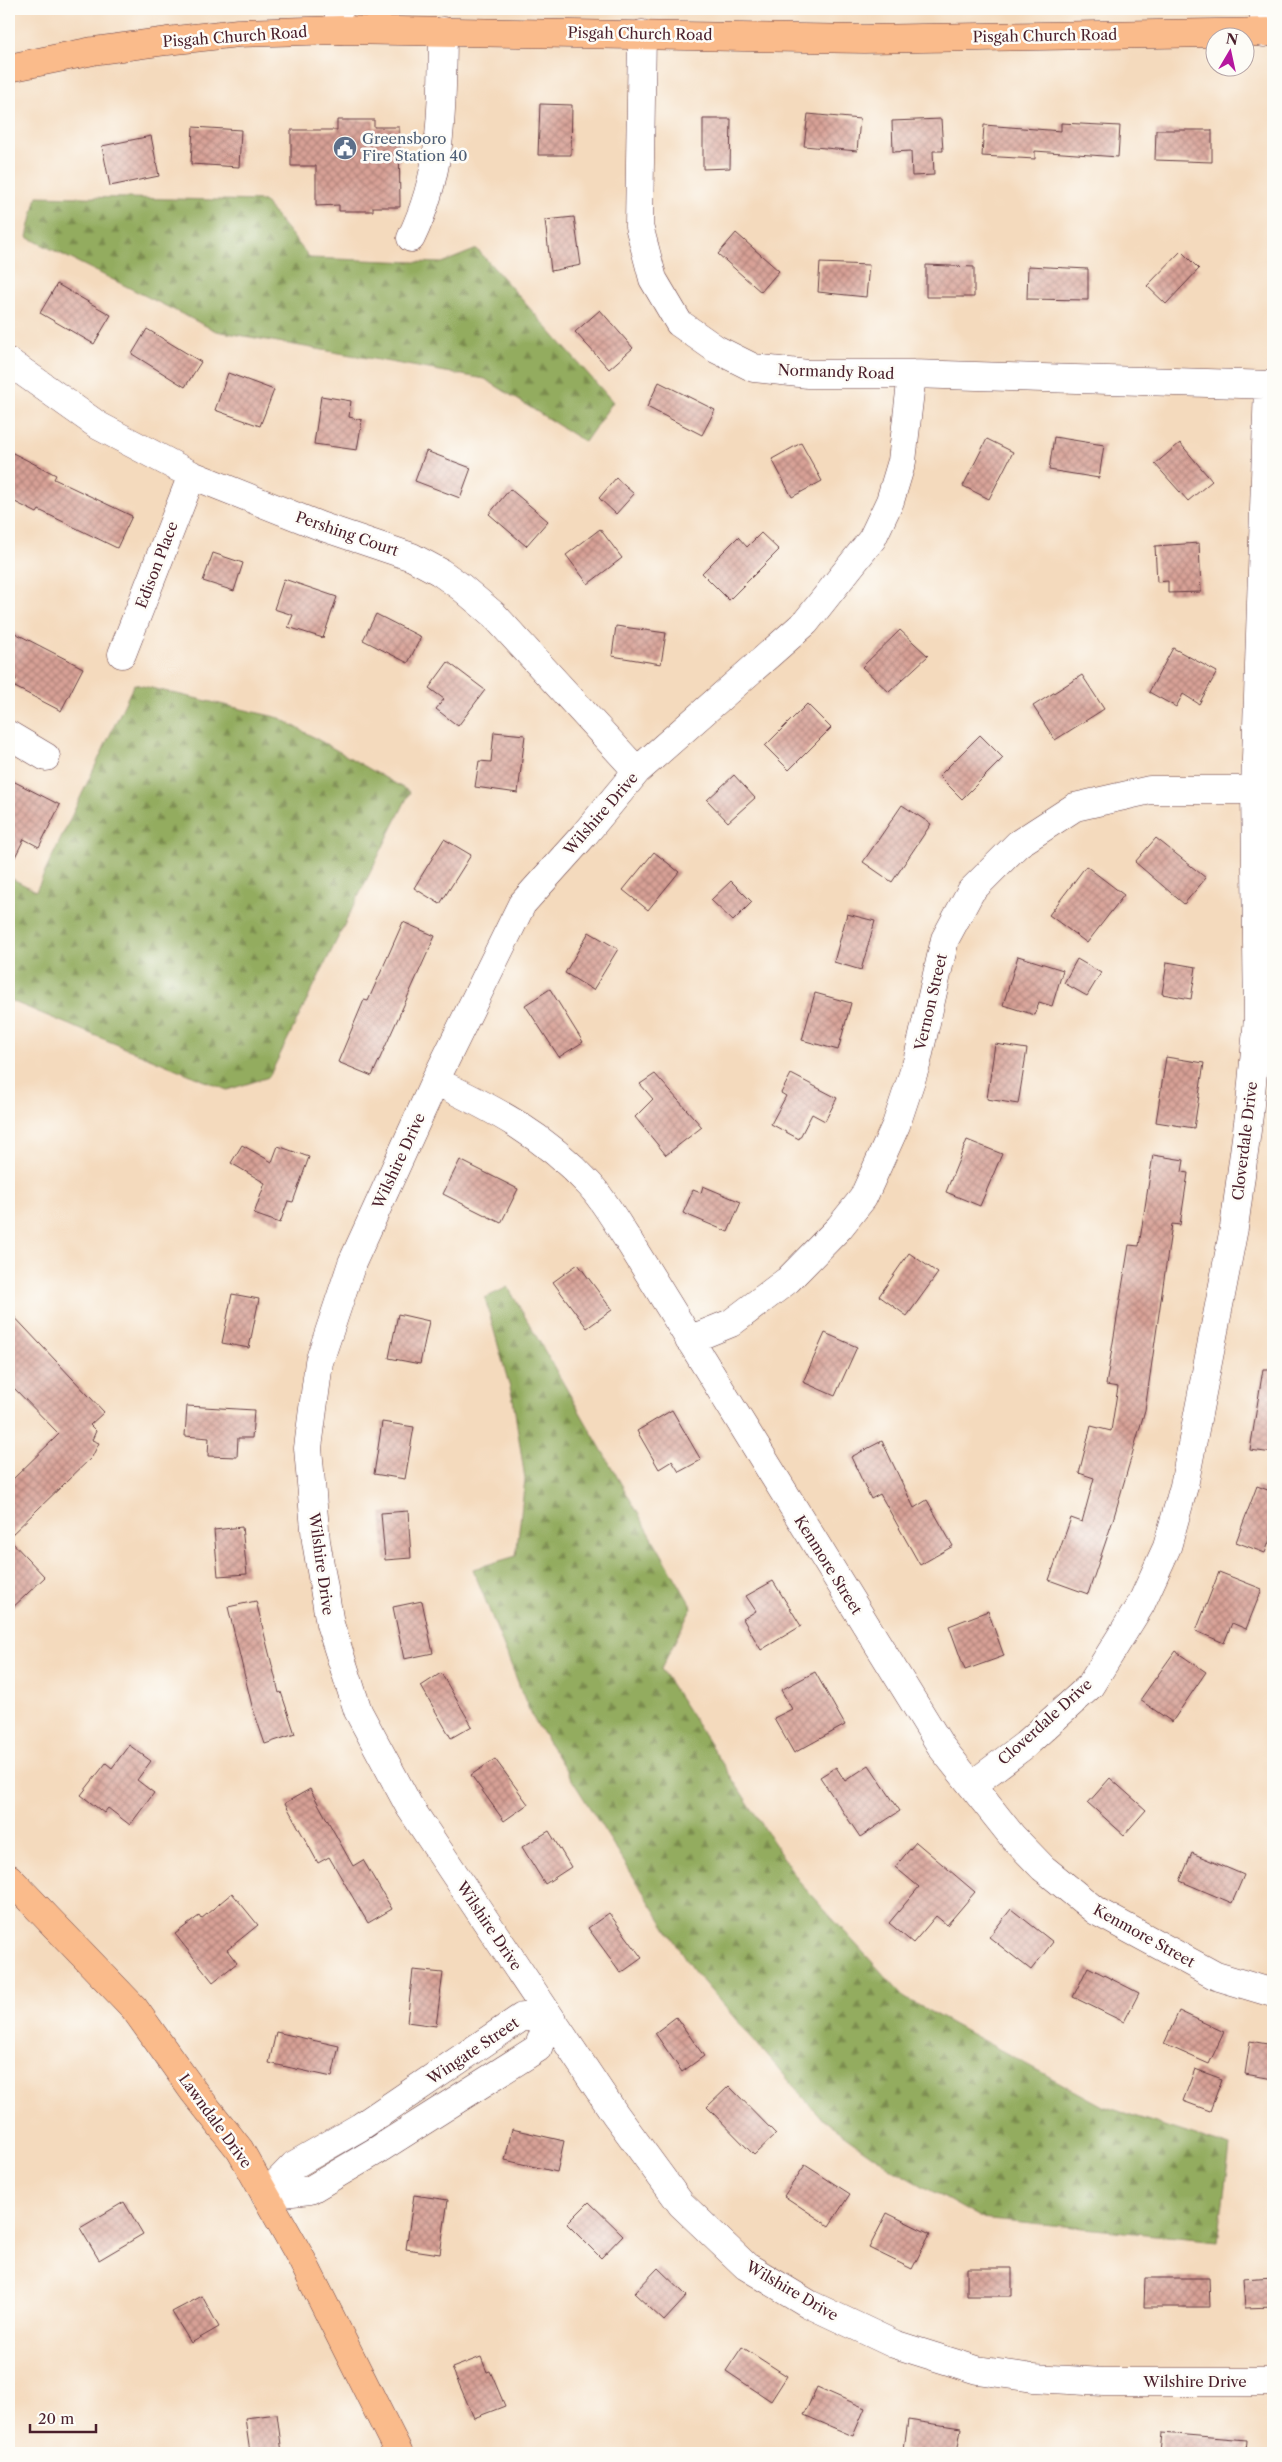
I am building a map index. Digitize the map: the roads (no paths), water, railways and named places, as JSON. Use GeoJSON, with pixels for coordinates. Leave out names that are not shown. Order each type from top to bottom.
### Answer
{"type":"FeatureCollection","features":[{"type":"Feature","properties":{"kind":"main road","name":"Pisgah Church Road"},"geometry":{"type":"LineString","coordinates":[[9,68],[167,41],[339,19],[442,31],[864,39],[1267,25]]}},
{"type":"Feature","properties":{"kind":"main road","name":"Lawndale Drive"},"geometry":{"type":"LineString","coordinates":[[9,1878],[134,2008],[194,2092],[240,2150],[302,2260],[399,2453]]}},
{"type":"Feature","properties":{"kind":"street"},"geometry":{"type":"LineString","coordinates":[[411,238],[423,213],[438,157],[442,103],[442,31]]}},
{"type":"Feature","properties":{"kind":"street","name":"Normandy Road"},"geometry":{"type":"LineString","coordinates":[[642,34],[639,226],[652,279],[679,323],[716,350],[754,368],[808,374],[912,374],[1271,385]]}},
{"type":"Feature","properties":{"kind":"street","name":"Pershing Court"},"geometry":{"type":"LineString","coordinates":[[9,362],[100,426],[192,476],[320,526],[412,557],[440,572],[462,587],[494,615],[637,771]]}},
{"type":"Feature","properties":{"kind":"street","name":"Wilshire Drive"},"geometry":{"type":"LineString","coordinates":[[912,374],[902,461],[890,501],[872,539],[806,622],[637,771],[584,835],[522,904],[435,1081],[352,1263],[319,1362],[308,1448],[316,1541],[330,1624],[358,1711],[409,1806],[615,2114],[681,2204],[746,2266],[809,2304],[894,2344],[977,2370],[1033,2378],[1104,2382],[1273,2382]]}},
{"type":"Feature","properties":{"kind":"street","name":"Cloverdale Drive"},"geometry":{"type":"LineString","coordinates":[[972,1785],[1025,1745],[1090,1686],[1141,1604],[1167,1547],[1184,1486],[1234,1228],[1266,1018],[1255,790],[1271,385]]}},
{"type":"Feature","properties":{"kind":"street","name":"Edison Place"},"geometry":{"type":"LineString","coordinates":[[122,654],[192,476]]}},
{"type":"Feature","properties":{"kind":"street"},"geometry":{"type":"LineString","coordinates":[[9,735],[46,757]]}},
{"type":"Feature","properties":{"kind":"street","name":"Vernon Street"},"geometry":{"type":"LineString","coordinates":[[690,1340],[731,1323],[788,1280],[839,1228],[863,1198],[896,1125],[917,1062],[945,939],[972,891],[1018,844],[1075,807],[1140,792],[1150,790],[1255,790]]}},
{"type":"Feature","properties":{"kind":"street","name":"Kenmore Street"},"geometry":{"type":"LineString","coordinates":[[435,1081],[499,1111],[549,1145],[590,1185],[630,1243],[942,1748],[1012,1836],[1043,1868],[1096,1911],[1216,1976],[1273,1993]]}},
{"type":"Feature","properties":{"kind":"street","name":"Wingate Street"},"geometry":{"type":"LineString","coordinates":[[265,2195],[294,2165],[360,2127],[522,2017],[550,2017]]}},
{"type":"Feature","properties":{"kind":"place","name":"Greensboro Fire Station 40"},"geometry":{"type":"Point","coordinates":[345,148]}}]}
